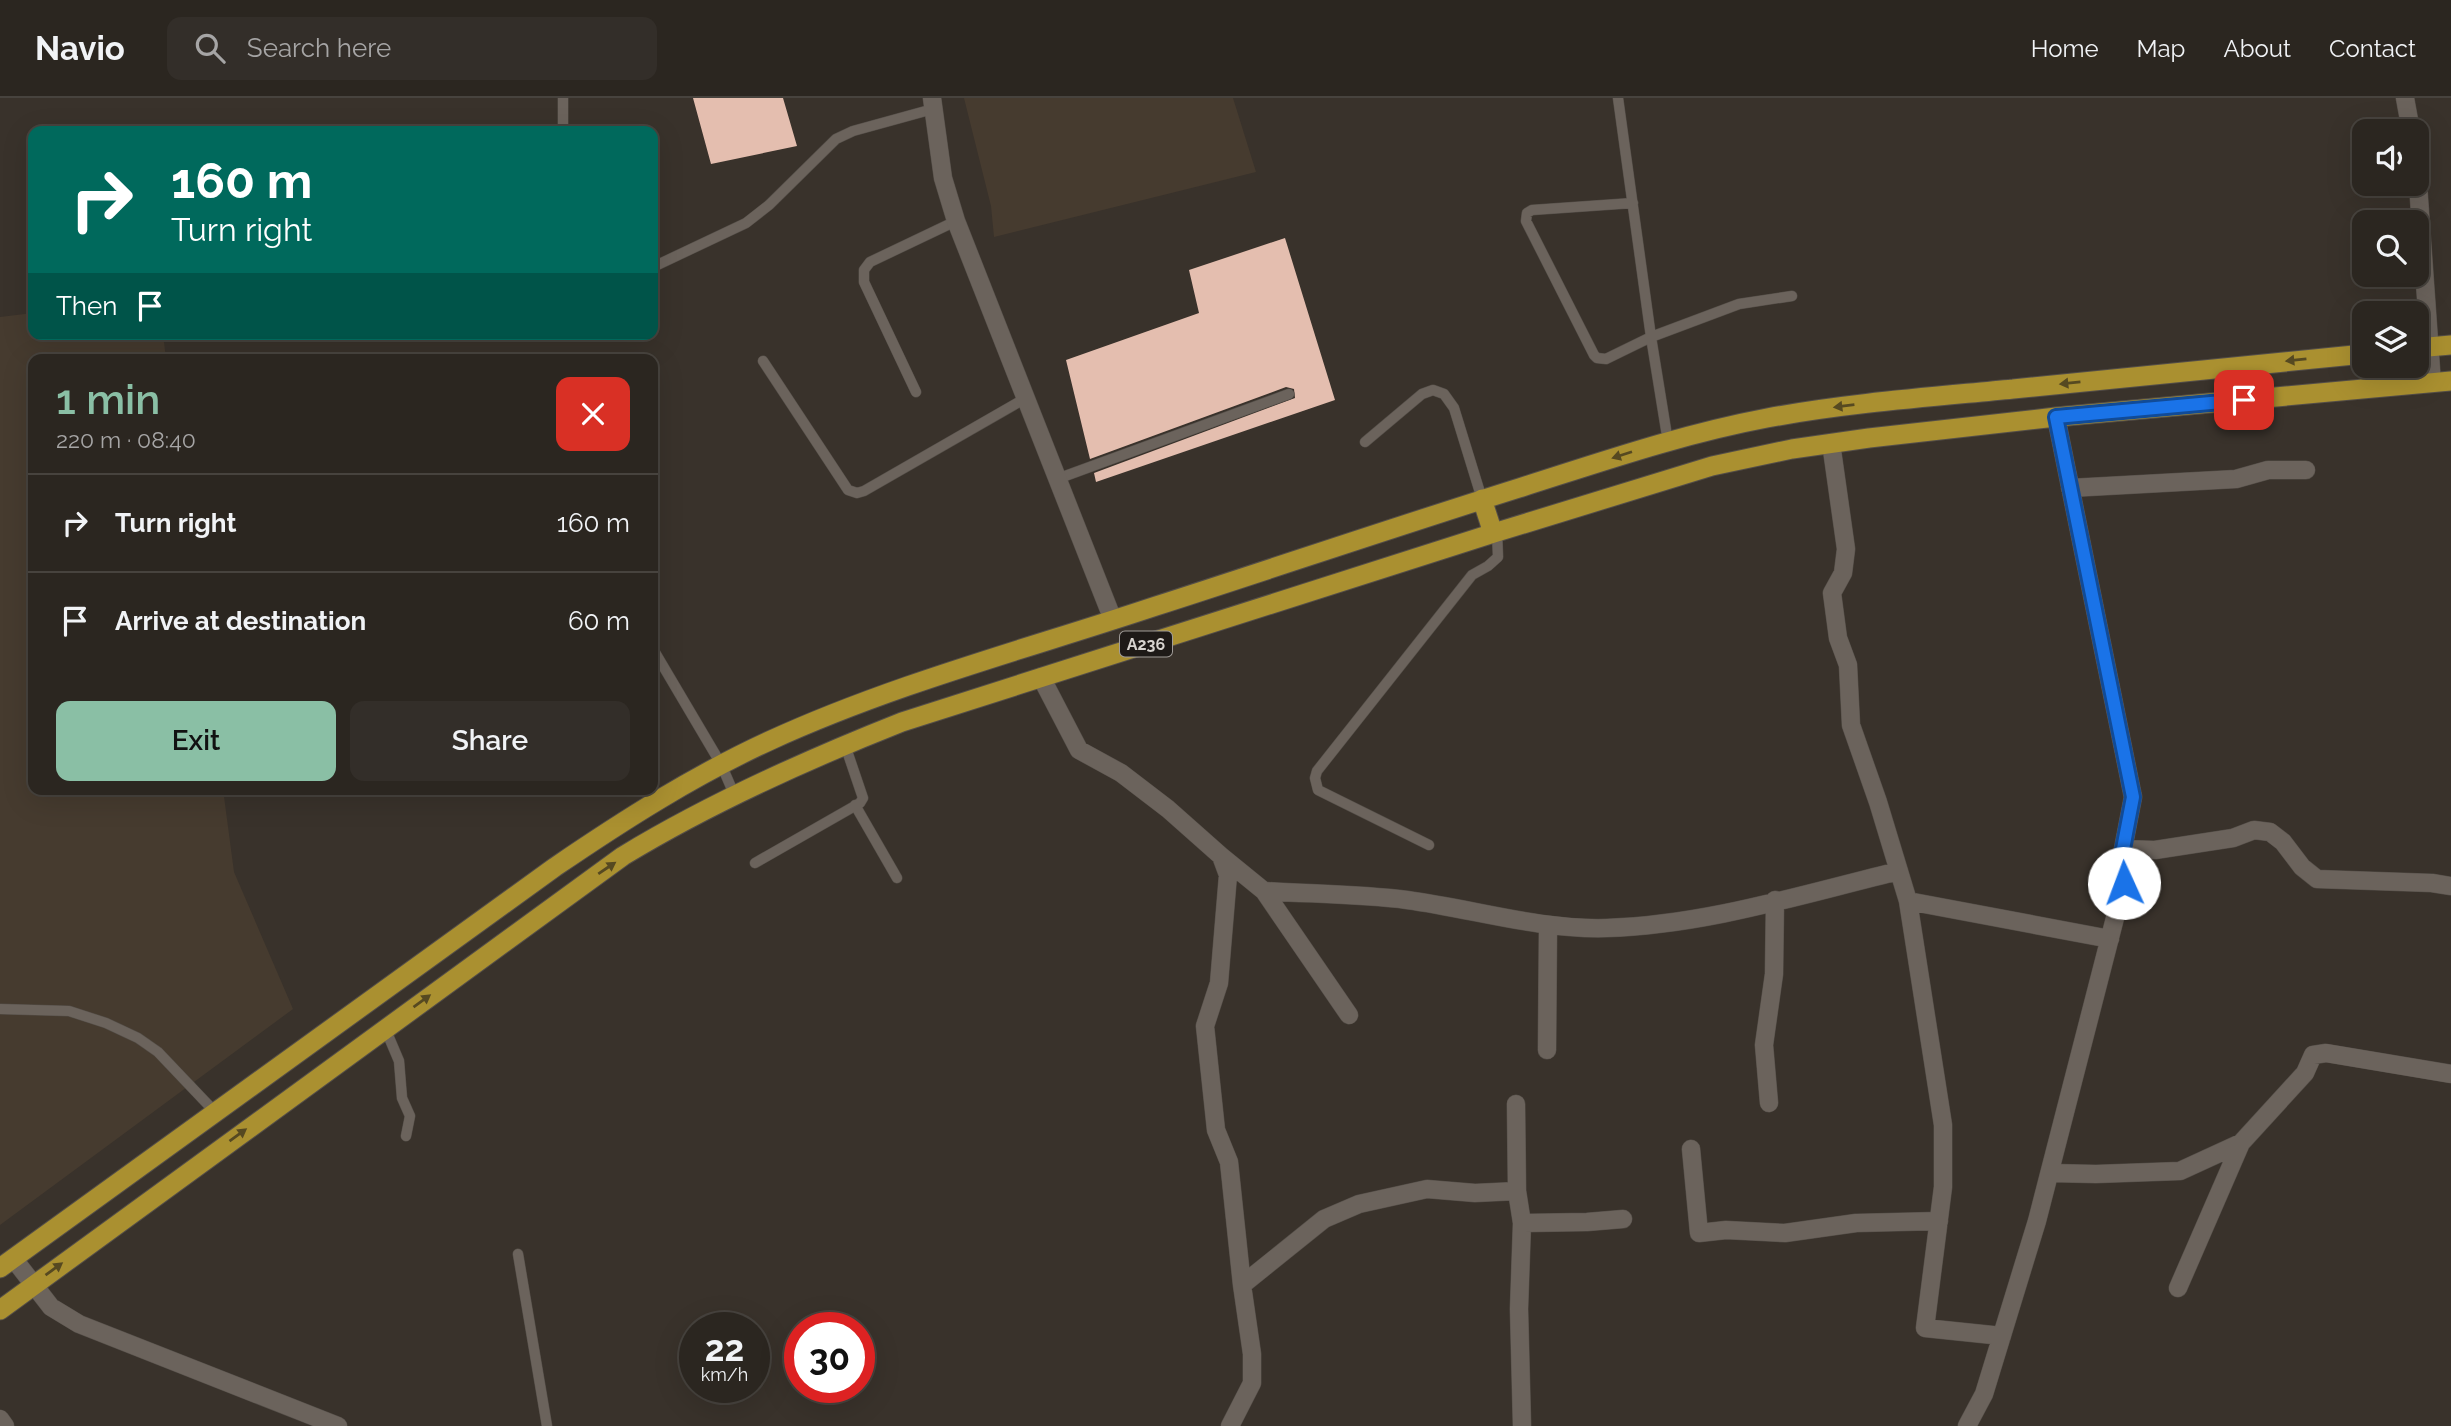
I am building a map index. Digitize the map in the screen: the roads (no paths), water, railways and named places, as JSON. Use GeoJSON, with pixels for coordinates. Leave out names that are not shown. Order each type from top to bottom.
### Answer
{"type":"FeatureCollection","features":[{"type":"Feature","properties":{"kind":"highway"},"geometry":{"type":"LineString","coordinates":[[2429,347],[2451,345]]}},
{"type":"Feature","properties":{"kind":"highway","name":"A236"},"geometry":{"type":"LineString","coordinates":[[6,1263],[555,867],[665,795],[721,764],[852,706],[1014,650],[1482,499],[1668,442],[1765,418],[1866,404],[2352,355]]}},
{"type":"Feature","properties":{"kind":"highway","name":"A236"},"geometry":{"type":"LineString","coordinates":[[0,1310],[623,856],[734,794],[845,744],[902,722],[1495,532],[1713,466],[1830,443],[2056,417],[2441,382]]}},
{"type":"Feature","properties":{"kind":"highway"},"geometry":{"type":"LineString","coordinates":[[1706,432],[1713,466]]}},
{"type":"Feature","properties":{"kind":"highway"},"geometry":{"type":"LineString","coordinates":[[1482,499],[1495,532]]}},
{"type":"Feature","properties":{"kind":"street"},"geometry":{"type":"LineString","coordinates":[[2405,98],[2409,119]]}},
{"type":"Feature","properties":{"kind":"street"},"geometry":{"type":"LineString","coordinates":[[932,104],[943,178],[956,221],[1113,620]]}},
{"type":"Feature","properties":{"kind":"street"},"geometry":{"type":"LineString","coordinates":[[2418,196],[2421,301]]}},
{"type":"Feature","properties":{"kind":"street"},"geometry":{"type":"LineString","coordinates":[[2429,359],[2441,382]]}},
{"type":"Feature","properties":{"kind":"street"},"geometry":{"type":"LineString","coordinates":[[1967,1426],[1984,1394],[2050,1173],[2124,883],[2123,849],[2133,797],[2056,417]]}},
{"type":"Feature","properties":{"kind":"street"},"geometry":{"type":"LineString","coordinates":[[1830,443],[1846,549],[1843,573],[1832,593],[1838,638],[1848,665],[1851,725],[1908,901],[1943,1125],[1944,1187],[1925,1328],[2002,1336]]}},
{"type":"Feature","properties":{"kind":"street"},"geometry":{"type":"LineString","coordinates":[[2070,488],[2236,479],[2267,470],[2306,470]]}},
{"type":"Feature","properties":{"kind":"street"},"geometry":{"type":"LineString","coordinates":[[1041,677],[1079,750],[1121,773],[1168,809],[1264,891],[1349,1015]]}},
{"type":"Feature","properties":{"kind":"street"},"geometry":{"type":"LineString","coordinates":[[2123,849],[2155,850],[2233,838],[2254,830],[2270,832],[2283,842],[2302,867],[2317,879],[2451,886]]}},
{"type":"Feature","properties":{"kind":"street"},"geometry":{"type":"LineString","coordinates":[[1221,856],[1228,875],[1219,983],[1205,1026],[1216,1130],[1230,1162],[1252,1354],[1252,1383],[1230,1426]]}},
{"type":"Feature","properties":{"kind":"street"},"geometry":{"type":"LineString","coordinates":[[1264,891],[1405,899],[1548,926],[1607,928],[1695,919],[1899,871]]}},
{"type":"Feature","properties":{"kind":"street"},"geometry":{"type":"LineString","coordinates":[[1769,1103],[1764,1045],[1774,974],[1775,900]]}},
{"type":"Feature","properties":{"kind":"street"},"geometry":{"type":"LineString","coordinates":[[1908,901],[2110,939]]}},
{"type":"Feature","properties":{"kind":"street"},"geometry":{"type":"LineString","coordinates":[[1547,1050],[1548,926]]}},
{"type":"Feature","properties":{"kind":"street"},"geometry":{"type":"LineString","coordinates":[[2178,1288],[2241,1143],[2305,1073],[2312,1055],[2326,1053],[2451,1074]]}},
{"type":"Feature","properties":{"kind":"street"},"geometry":{"type":"LineString","coordinates":[[1516,1104],[1517,1191],[1522,1223],[1519,1309],[1522,1426]]}},
{"type":"Feature","properties":{"kind":"street"},"geometry":{"type":"LineString","coordinates":[[2050,1173],[2180,1171],[2241,1143]]}},
{"type":"Feature","properties":{"kind":"street"},"geometry":{"type":"LineString","coordinates":[[1691,1149],[1699,1233],[1726,1230],[1784,1233],[1856,1223],[1939,1221]]}},
{"type":"Feature","properties":{"kind":"street"},"geometry":{"type":"LineString","coordinates":[[1242,1285],[1324,1219],[1359,1203],[1427,1189],[1475,1193],[1517,1191]]}},
{"type":"Feature","properties":{"kind":"street"},"geometry":{"type":"LineString","coordinates":[[1522,1223],[1623,1219]]}},
{"type":"Feature","properties":{"kind":"street"},"geometry":{"type":"LineString","coordinates":[[6,1263],[32,1285],[51,1307],[79,1324],[338,1426]]}},
{"type":"Feature","properties":{"kind":"street"},"geometry":{"type":"LineString","coordinates":[[0,1419],[5,1426]]}},
{"type":"Feature","properties":{"kind":"lane"},"geometry":{"type":"LineString","coordinates":[[563,98],[563,126]]}},
{"type":"Feature","properties":{"kind":"lane"},"geometry":{"type":"LineString","coordinates":[[1618,98],[1668,442]]}},
{"type":"Feature","properties":{"kind":"lane"},"geometry":{"type":"LineString","coordinates":[[658,265],[746,223],[769,205],[836,139],[932,104]]}},
{"type":"Feature","properties":{"kind":"lane"},"geometry":{"type":"LineString","coordinates":[[1633,202],[1532,210],[1527,213],[1526,221],[1597,359],[1606,359],[1651,337],[1739,304],[1792,296]]}},
{"type":"Feature","properties":{"kind":"lane"},"geometry":{"type":"LineString","coordinates":[[916,392],[864,282],[864,270],[870,262],[956,221]]}},
{"type":"Feature","properties":{"kind":"lane"},"geometry":{"type":"LineString","coordinates":[[763,361],[848,490],[857,493],[1026,398]]}},
{"type":"Feature","properties":{"kind":"lane"},"geometry":{"type":"LineString","coordinates":[[1365,442],[1422,394],[1433,390],[1444,394],[1454,408],[1482,499]]}},
{"type":"Feature","properties":{"kind":"lane"},"geometry":{"type":"LineString","coordinates":[[1058,479],[1289,394]]}},
{"type":"Feature","properties":{"kind":"lane"},"geometry":{"type":"LineString","coordinates":[[1429,845],[1318,789],[1315,778],[1317,771],[1472,575],[1498,557],[1495,532]]}},
{"type":"Feature","properties":{"kind":"lane"},"geometry":{"type":"LineString","coordinates":[[658,657],[721,764],[734,794]]}},
{"type":"Feature","properties":{"kind":"lane"},"geometry":{"type":"LineString","coordinates":[[755,863],[863,798],[845,744]]}},
{"type":"Feature","properties":{"kind":"lane"},"geometry":{"type":"LineString","coordinates":[[855,805],[897,878]]}},
{"type":"Feature","properties":{"kind":"lane"},"geometry":{"type":"LineString","coordinates":[[0,1009],[69,1011],[106,1023],[138,1038],[158,1052],[216,1113]]}},
{"type":"Feature","properties":{"kind":"lane"},"geometry":{"type":"LineString","coordinates":[[385,1028],[399,1061],[402,1098],[410,1116],[406,1136]]}},
{"type":"Feature","properties":{"kind":"lane"},"geometry":{"type":"LineString","coordinates":[[518,1254],[547,1426]]}}]}
